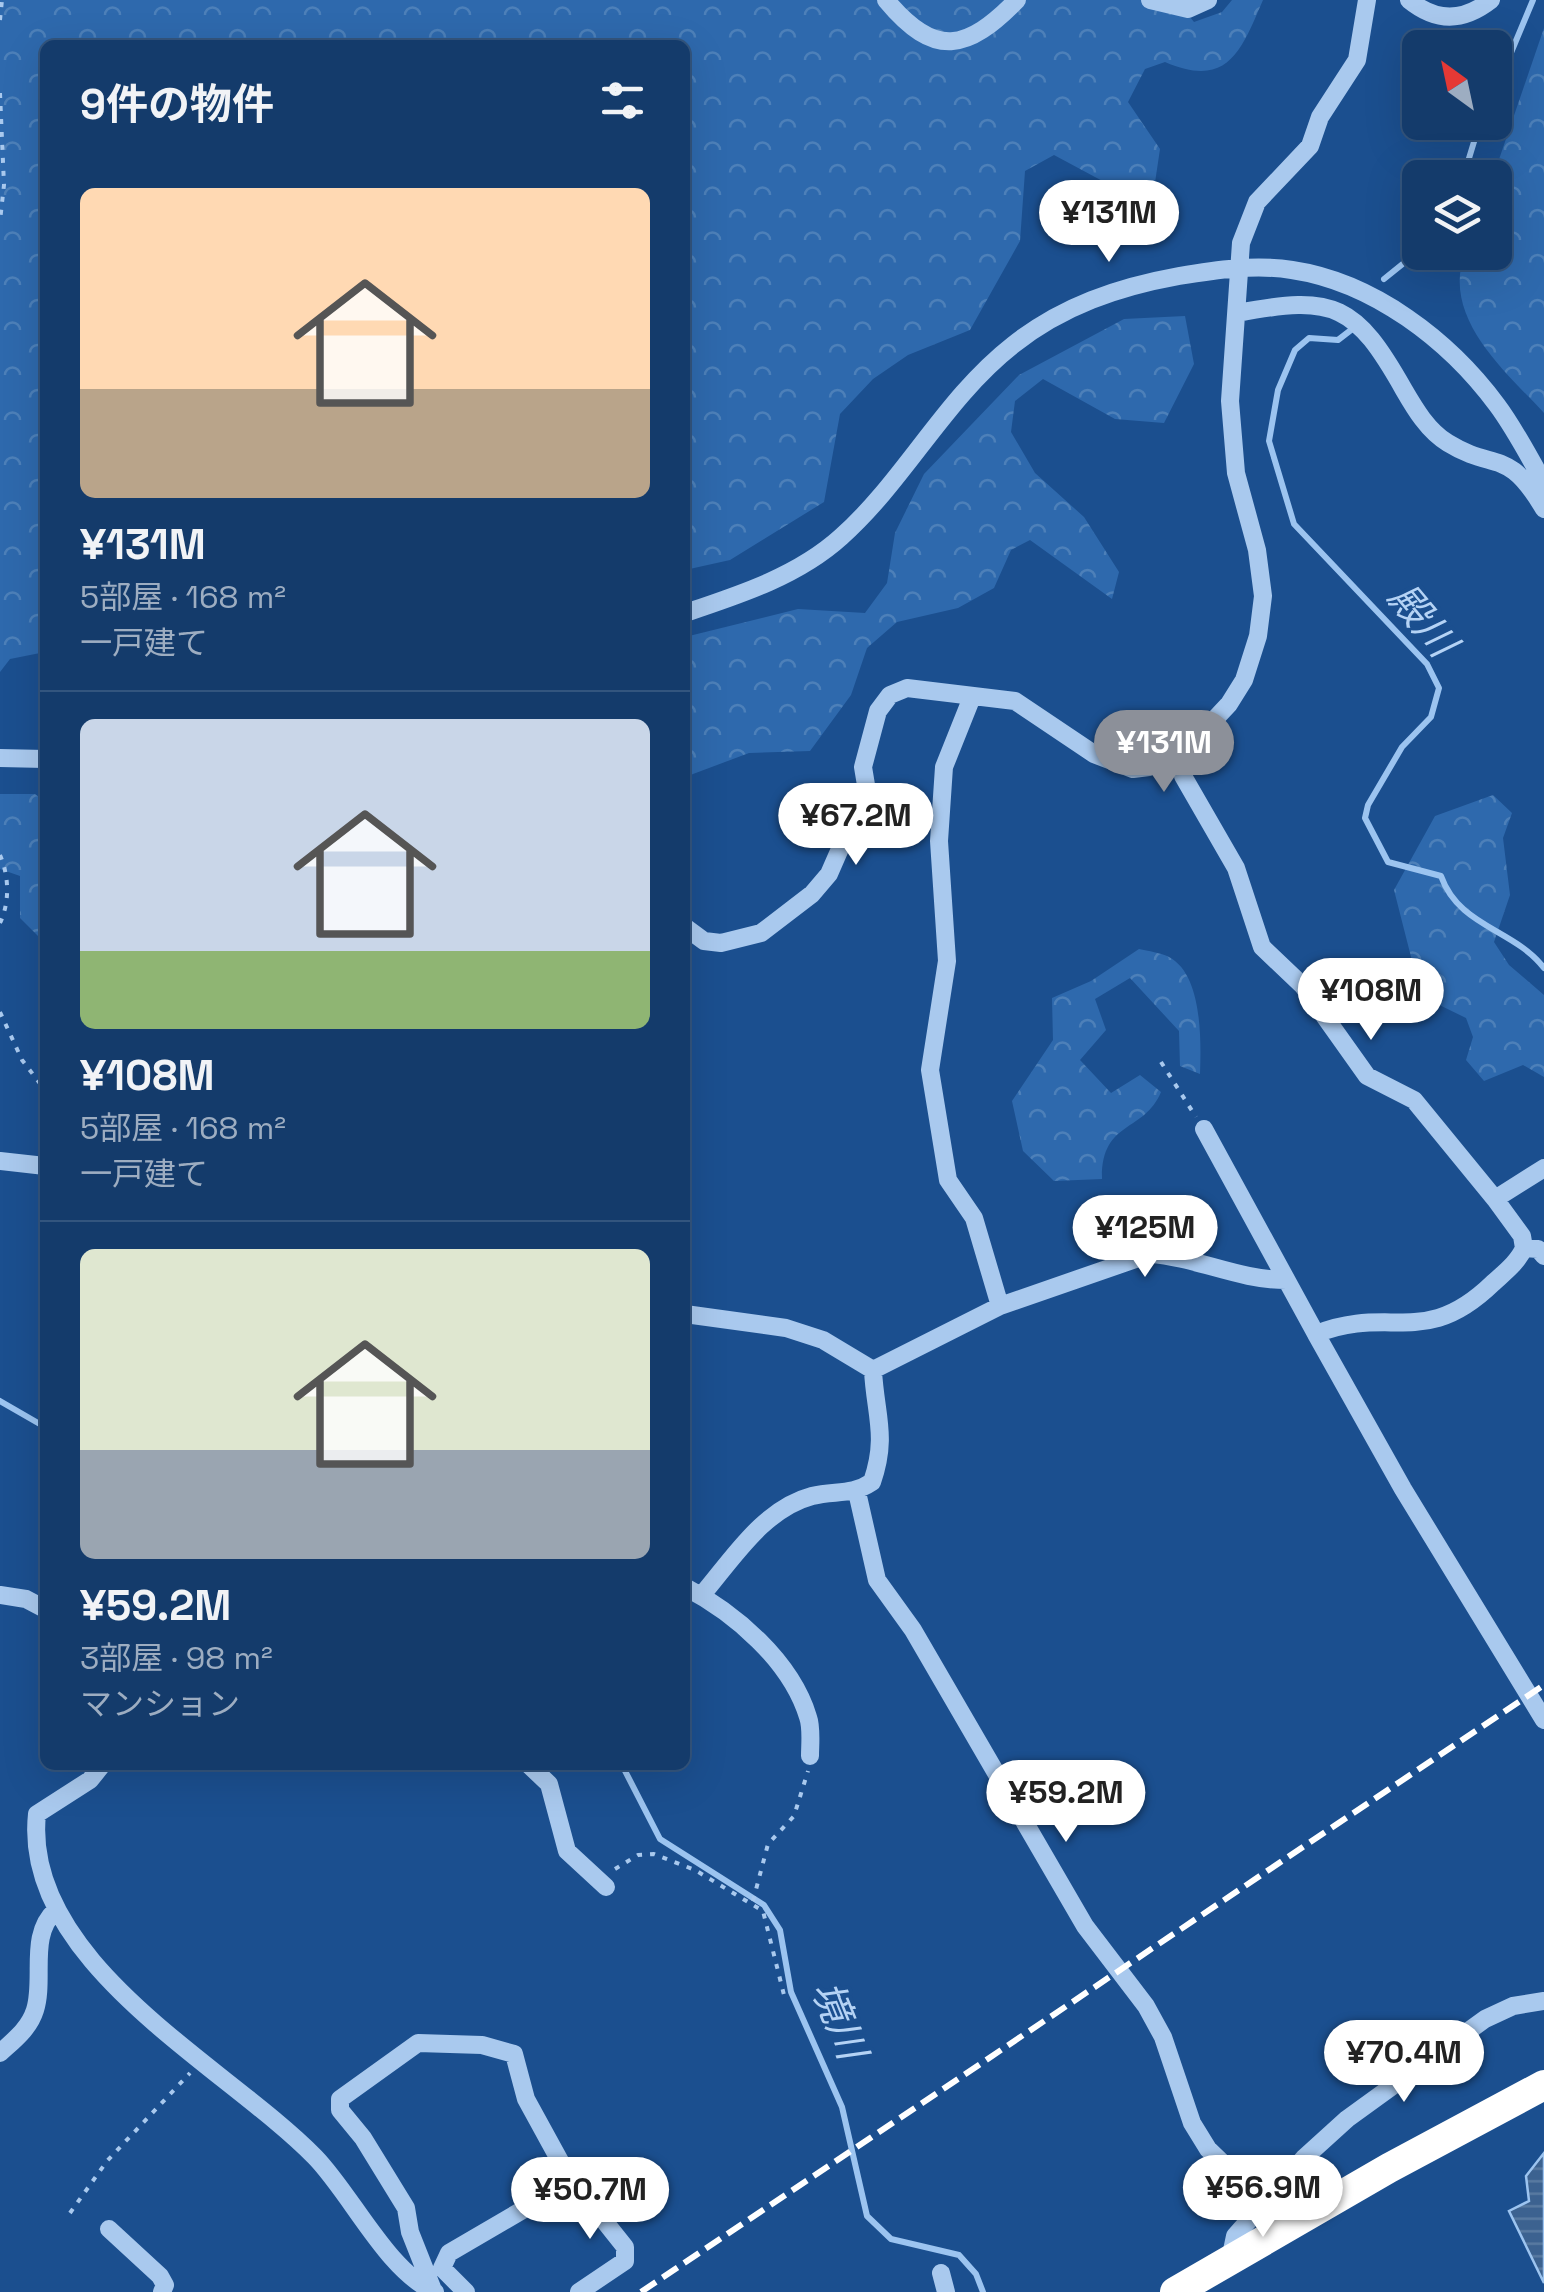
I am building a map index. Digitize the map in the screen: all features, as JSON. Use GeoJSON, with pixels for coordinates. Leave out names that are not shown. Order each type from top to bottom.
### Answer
{"type":"FeatureCollection","features":[{"type":"Feature","properties":{"kind":"highway"},"geometry":{"type":"LineString","coordinates":[[1175,2292],[1544,2085]]}},
{"type":"Feature","properties":{"kind":"street"},"geometry":{"type":"LineString","coordinates":[[886,0],[913,30],[936,40],[963,43],[987,30],[1017,0]]}},
{"type":"Feature","properties":{"kind":"street"},"geometry":{"type":"LineString","coordinates":[[1150,0],[1188,9],[1208,0]]}},
{"type":"Feature","properties":{"kind":"street"},"geometry":{"type":"LineString","coordinates":[[690,931],[704,941],[721,943],[775,926],[828,874],[860,803],[870,732],[890,695],[907,688],[972,697],[1000,696],[1015,701],[1114,764],[1149,767],[1186,750],[1230,704],[1244,680],[1258,636],[1263,596],[1257,550],[1236,473],[1230,401],[1240,243],[1258,202],[1310,146],[1320,117],[1357,60],[1367,0]]}},
{"type":"Feature","properties":{"kind":"street"},"geometry":{"type":"LineString","coordinates":[[1408,0],[1424,13],[1442,18],[1466,16],[1491,0]]}},
{"type":"Feature","properties":{"kind":"street"},"geometry":{"type":"LineString","coordinates":[[690,611],[800,567],[838,540],[872,507],[967,390],[1012,345],[1059,315],[1116,288],[1236,268],[1293,270],[1346,286],[1404,314],[1475,378],[1499,407],[1544,482]]}},
{"type":"Feature","properties":{"kind":"street"},"geometry":{"type":"LineString","coordinates":[[1238,313],[1270,304],[1304,304],[1358,323],[1374,337],[1429,427],[1448,444],[1506,462],[1531,486],[1544,509]]}},
{"type":"Feature","properties":{"kind":"street"},"geometry":{"type":"LineString","coordinates":[[972,697],[944,767],[939,842],[947,961],[930,1070],[948,1180],[974,1218],[1000,1306]]}},
{"type":"Feature","properties":{"kind":"street"},"geometry":{"type":"LineString","coordinates":[[1186,750],[1183,776],[1188,790],[1236,868],[1262,947],[1303,986],[1367,1076],[1414,1100],[1522,1236],[1524,1248],[1520,1257],[1475,1301],[1434,1322],[1369,1322],[1316,1334]]}},
{"type":"Feature","properties":{"kind":"street"},"geometry":{"type":"LineString","coordinates":[[0,758],[40,759]]}},
{"type":"Feature","properties":{"kind":"street"},"geometry":{"type":"LineString","coordinates":[[1204,1129],[1403,1489],[1544,1720]]}},
{"type":"Feature","properties":{"kind":"street"},"geometry":{"type":"LineString","coordinates":[[0,1161],[40,1165]]}},
{"type":"Feature","properties":{"kind":"street"},"geometry":{"type":"LineString","coordinates":[[1495,1199],[1544,1168]]}},
{"type":"Feature","properties":{"kind":"street"},"geometry":{"type":"LineString","coordinates":[[1524,1248],[1538,1248],[1544,1256]]}},
{"type":"Feature","properties":{"kind":"street"},"geometry":{"type":"LineString","coordinates":[[873,1370],[1000,1306],[1150,1254],[1175,1256],[1265,1280],[1286,1280]]}},
{"type":"Feature","properties":{"kind":"street"},"geometry":{"type":"LineString","coordinates":[[690,1315],[786,1328],[823,1340],[873,1370]]}},
{"type":"Feature","properties":{"kind":"street"},"geometry":{"type":"LineString","coordinates":[[810,1756],[809,1719],[767,1650],[693,1592],[770,1518],[815,1495],[857,1492],[872,1482],[878,1466],[883,1420],[874,1395],[873,1370]]}},
{"type":"Feature","properties":{"kind":"street"},"geometry":{"type":"LineString","coordinates":[[857,1492],[877,1580],[884,1594],[912,1630],[1085,1926],[1146,2006],[1163,2037],[1200,2136],[1264,2203]]}},
{"type":"Feature","properties":{"kind":"street"},"geometry":{"type":"LineString","coordinates":[[0,1595],[26,1599],[40,1606]]}},
{"type":"Feature","properties":{"kind":"street"},"geometry":{"type":"LineString","coordinates":[[98,1770],[90,1780],[37,1814],[35,1832],[56,1910],[110,1977],[201,2063],[308,2149],[382,2244],[424,2288],[434,2291]]}},
{"type":"Feature","properties":{"kind":"street"},"geometry":{"type":"LineString","coordinates":[[533,1770],[553,1794],[567,1851],[603,1884]]}},
{"type":"Feature","properties":{"kind":"street"},"geometry":{"type":"LineString","coordinates":[[0,2053],[20,2036],[35,2009],[38,1950],[48,1917],[56,1910]]}},
{"type":"Feature","properties":{"kind":"street"},"geometry":{"type":"LineString","coordinates":[[1230,2260],[1235,2236],[1304,2158],[1378,2094],[1485,2020],[1512,2006],[1544,2002]]}},
{"type":"Feature","properties":{"kind":"street"},"geometry":{"type":"LineString","coordinates":[[434,2291],[410,2232],[406,2208],[363,2138],[340,2110],[340,2099],[418,2043],[482,2046],[514,2054],[526,2099],[566,2172],[567,2184]]}},
{"type":"Feature","properties":{"kind":"street"},"geometry":{"type":"LineString","coordinates":[[466,2292],[442,2268],[449,2254],[567,2184]]}},
{"type":"Feature","properties":{"kind":"street"},"geometry":{"type":"LineString","coordinates":[[567,2184],[578,2188],[625,2247],[625,2260],[579,2292]]}},
{"type":"Feature","properties":{"kind":"street"},"geometry":{"type":"LineString","coordinates":[[109,2229],[160,2276],[165,2284],[162,2292]]}},
{"type":"Feature","properties":{"kind":"path"},"geometry":{"type":"LineString","coordinates":[[0,20],[2,0]]}},
{"type":"Feature","properties":{"kind":"path"},"geometry":{"type":"LineString","coordinates":[[0,94],[4,184],[0,221]]}},
{"type":"Feature","properties":{"kind":"path"},"geometry":{"type":"LineString","coordinates":[[0,855],[7,882],[6,910],[0,922]]}},
{"type":"Feature","properties":{"kind":"path"},"geometry":{"type":"LineString","coordinates":[[0,1012],[22,1060],[40,1083]]}},
{"type":"Feature","properties":{"kind":"path"},"geometry":{"type":"LineString","coordinates":[[1162,1062],[1204,1129]]}},
{"type":"Feature","properties":{"kind":"path"},"geometry":{"type":"LineString","coordinates":[[752,1901],[768,1844],[799,1804],[810,1756]]}},
{"type":"Feature","properties":{"kind":"path"},"geometry":{"type":"LineString","coordinates":[[603,1884],[638,1854],[654,1854],[752,1901],[772,1930],[784,1995]]}},
{"type":"Feature","properties":{"kind":"path"},"geometry":{"type":"LineString","coordinates":[[70,2213],[128,2137],[201,2063]]}},
{"type":"Feature","properties":{"kind":"green space"},"geometry":{"type":"Polygon","coordinates":[[[0,0],[1176,0],[1194,22],[1222,12],[1232,0],[1263,0],[1239,49],[1218,68],[1186,69],[1165,62],[1145,69],[1128,102],[1160,149],[1154,189],[1136,199],[1054,155],[1025,171],[1020,241],[970,330],[908,355],[873,379],[840,414],[824,502],[730,560],[690,569],[690,40],[40,40],[40,653],[10,659],[0,672],[0,0]]]}},
{"type":"Feature","properties":{"kind":"green space"},"geometry":{"type":"Polygon","coordinates":[[[1544,28],[1544,413],[1480,341],[1462,299],[1461,270],[1512,270],[1512,160],[1499,160],[1506,140],[1512,140],[1512,121],[1544,28]]]}},
{"type":"Feature","properties":{"kind":"green space"},"geometry":{"type":"Polygon","coordinates":[[[1185,316],[1194,364],[1164,423],[1115,419],[1043,379],[1015,401],[1011,432],[1035,473],[1084,517],[1119,572],[1112,599],[1030,540],[1011,550],[994,588],[958,608],[897,622],[867,648],[851,695],[810,751],[749,753],[690,775],[690,636],[798,609],[865,613],[887,583],[895,533],[924,474],[1019,375],[1124,319],[1185,316]]]}},
{"type":"Feature","properties":{"kind":"green space"},"geometry":{"type":"Polygon","coordinates":[[[0,794],[35,794],[40,798],[40,938],[20,918],[20,876],[0,869],[0,794]]]}},
{"type":"Feature","properties":{"kind":"green space"},"geometry":{"type":"Polygon","coordinates":[[[1493,795],[1512,813],[1503,838],[1510,895],[1494,942],[1509,965],[1544,995],[1544,1077],[1523,1065],[1484,1081],[1466,1060],[1473,1037],[1466,1018],[1421,996],[1394,890],[1435,816],[1493,795]]]}},
{"type":"Feature","properties":{"kind":"green space"},"geometry":{"type":"Polygon","coordinates":[[[1139,949],[1169,957],[1188,978],[1198,1010],[1200,1074],[1180,1066],[1179,1031],[1130,978],[1095,999],[1106,1030],[1080,1060],[1111,1093],[1140,1075],[1161,1092],[1154,1105],[1108,1146],[1102,1179],[1054,1181],[1023,1151],[1012,1101],[1053,1040],[1052,998],[1091,981],[1139,949]]]}},
{"type":"Feature","properties":{"kind":"shaded area"},"geometry":{"type":"Polygon","coordinates":[[[1544,2153],[1544,2283],[1509,2211],[1529,2201],[1526,2176],[1544,2153]]]}},
{"type":"Feature","properties":{"kind":"waterway","name":"殿川"},"geometry":{"type":"LineString","coordinates":[[1512,50],[1533,0]]}},
{"type":"Feature","properties":{"kind":"waterway","name":"殿川"},"geometry":{"type":"LineString","coordinates":[[1468,160],[1475,140]]}},
{"type":"Feature","properties":{"kind":"waterway","name":"殿川"},"geometry":{"type":"LineString","coordinates":[[1384,279],[1402,264]]}},
{"type":"Feature","properties":{"kind":"waterway","name":"殿川"},"geometry":{"type":"LineString","coordinates":[[1351,330],[1338,340],[1309,338],[1295,350],[1278,390],[1269,441],[1294,524],[1427,664],[1439,688],[1431,717],[1402,747],[1368,805],[1365,818],[1388,862],[1441,876],[1460,906],[1518,944],[1544,968]]}},
{"type":"Feature","properties":{"kind":"waterway","name":"境川"},"geometry":{"type":"LineString","coordinates":[[0,1401],[40,1424]]}},
{"type":"Feature","properties":{"kind":"waterway","name":"境川"},"geometry":{"type":"LineString","coordinates":[[625,1770],[660,1839],[764,1905],[780,1930],[791,1992],[842,2107],[867,2216],[891,2239],[959,2255],[976,2274],[983,2292]]}},
{"type":"Feature","properties":{"kind":"railway"},"geometry":{"type":"LineString","coordinates":[[641,2292],[1544,1685]]}}]}
